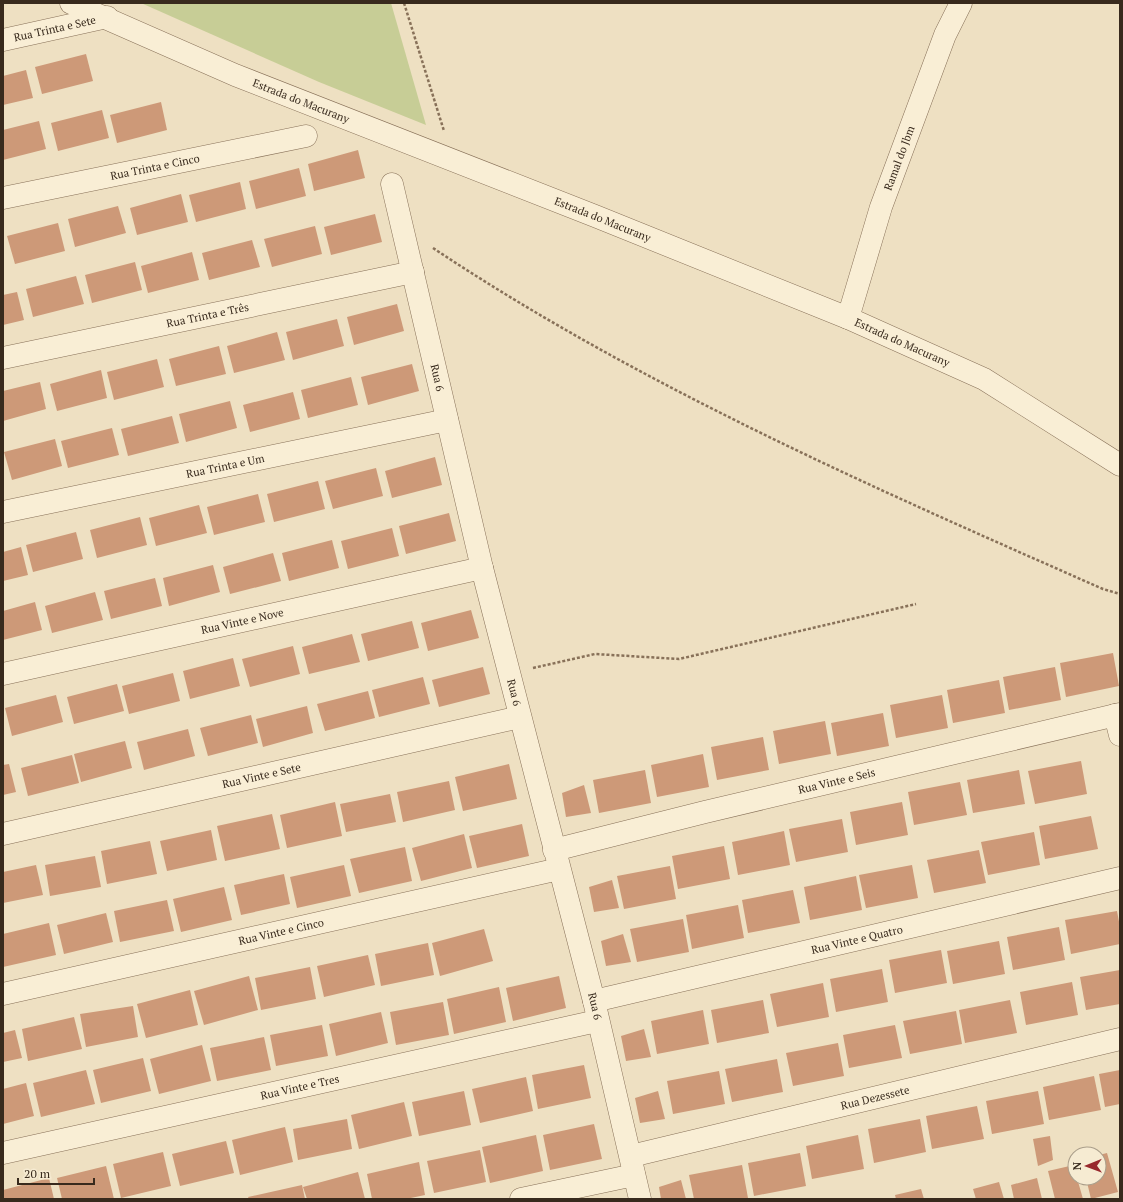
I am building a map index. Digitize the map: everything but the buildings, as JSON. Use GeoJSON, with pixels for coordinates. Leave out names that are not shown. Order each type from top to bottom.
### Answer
{"type":"FeatureCollection","features":[{"type":"Feature","properties":{"kind":"street","name":"Estrada do Macurany"},"geometry":{"type":"LineString","coordinates":[[71,3],[107,17],[235,75],[595,216],[848,318],[984,379],[1120,465]]}},
{"type":"Feature","properties":{"kind":"street","name":"Ramal do Jbm"},"geometry":{"type":"LineString","coordinates":[[848,318],[881,207],[945,35],[961,3]]}},
{"type":"Feature","properties":{"kind":"street","name":"Rua Trinta e Sete"},"geometry":{"type":"LineString","coordinates":[[3,40],[107,17]]}},
{"type":"Feature","properties":{"kind":"street","name":"Rua Trinta e Cinco"},"geometry":{"type":"LineString","coordinates":[[3,198],[306,136]]}},
{"type":"Feature","properties":{"kind":"street","name":"Rua 6"},"geometry":{"type":"LineString","coordinates":[[392,184],[482,568],[595,1011],[640,1199]]}},
{"type":"Feature","properties":{"kind":"street","name":"Rua Trinta e Três"},"geometry":{"type":"LineString","coordinates":[[3,358],[413,272]]}},
{"type":"Feature","properties":{"kind":"street","name":"Rua Trinta e Um"},"geometry":{"type":"LineString","coordinates":[[3,512],[447,420]]}},
{"type":"Feature","properties":{"kind":"street","name":"Rua Vinte e Nove"},"geometry":{"type":"LineString","coordinates":[[3,674],[482,568]]}},
{"type":"Feature","properties":{"kind":"street","name":"Rua Vinte e Sete"},"geometry":{"type":"LineString","coordinates":[[3,834],[520,717]]}},
{"type":"Feature","properties":{"kind":"street","name":"Rua Vinte e Seis"},"geometry":{"type":"LineString","coordinates":[[556,859],[705,812],[1118,721]]}},
{"type":"Feature","properties":{"kind":"street","name":"Rua Vinte e Cinco"},"geometry":{"type":"LineString","coordinates":[[3,994],[556,859]]}},
{"type":"Feature","properties":{"kind":"street","name":"Rua Vinte e Quatro"},"geometry":{"type":"LineString","coordinates":[[595,1011],[1120,878]]}},
{"type":"Feature","properties":{"kind":"street","name":"Rua Vinte e Tres"},"geometry":{"type":"LineString","coordinates":[[3,1153],[595,1011]]}},
{"type":"Feature","properties":{"kind":"street","name":"Rua Dezessete"},"geometry":{"type":"LineString","coordinates":[[520,1199],[633,1165],[1120,1039]]}},
{"type":"Feature","properties":{"kind":"path"},"geometry":{"type":"LineString","coordinates":[[404,3],[446,138]]}},
{"type":"Feature","properties":{"kind":"path"},"geometry":{"type":"LineString","coordinates":[[402,228],[499,292],[676,390],[890,495],[1103,589],[1120,594]]}},
{"type":"Feature","properties":{"kind":"path"},"geometry":{"type":"LineString","coordinates":[[509,674],[595,654],[679,659],[916,604]]}},
{"type":"Feature","properties":{"kind":"green space"},"geometry":{"type":"Polygon","coordinates":[[[141,3],[391,3],[426,125],[319,82],[141,3]]]}}]}
